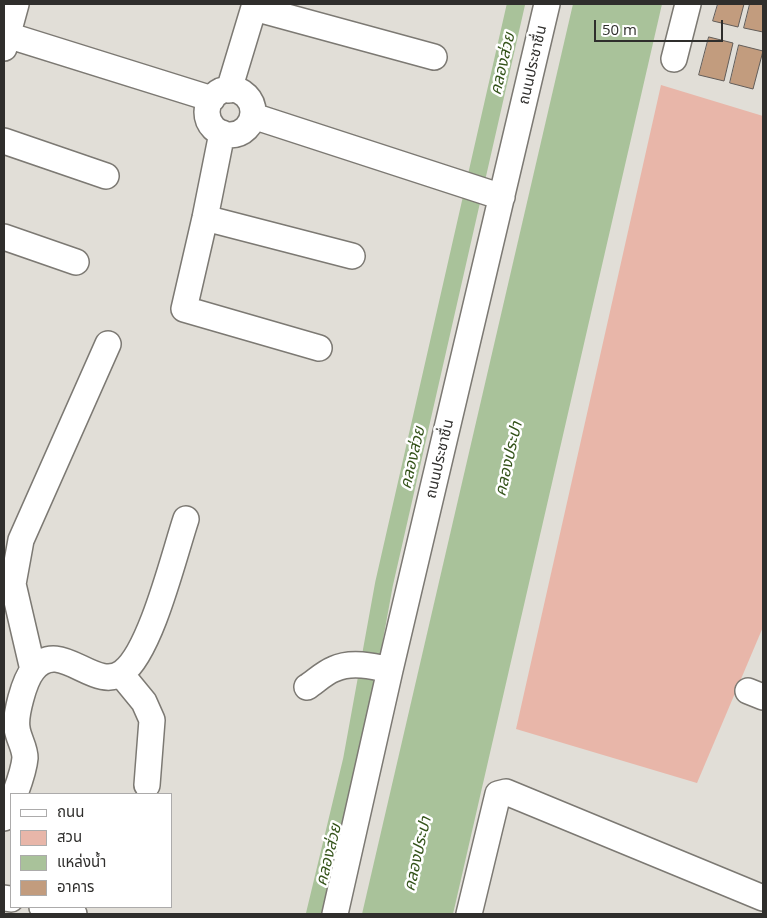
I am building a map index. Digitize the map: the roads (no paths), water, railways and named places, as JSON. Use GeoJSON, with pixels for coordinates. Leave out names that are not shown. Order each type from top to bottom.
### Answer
{"type":"FeatureCollection","features":[{"type":"Feature","properties":{"kind":"street"},"geometry":{"type":"LineString","coordinates":[[16,4],[5,39],[220,94],[236,90],[247,97],[251,103],[253,116],[247,128],[242,132],[235,134],[222,133],[211,125],[208,112],[220,94],[254,6],[434,57]]}},
{"type":"Feature","properties":{"kind":"street","name":"ถนนประชาชื่น"},"geometry":{"type":"LineString","coordinates":[[335,914],[377,667],[482,191],[547,4]]}},
{"type":"Feature","properties":{"kind":"street"},"geometry":{"type":"LineString","coordinates":[[674,60],[688,4]]}},
{"type":"Feature","properties":{"kind":"street"},"geometry":{"type":"LineString","coordinates":[[253,116],[482,191]]}},
{"type":"Feature","properties":{"kind":"street"},"geometry":{"type":"LineString","coordinates":[[222,133],[184,309],[319,348]]}},
{"type":"Feature","properties":{"kind":"street"},"geometry":{"type":"LineString","coordinates":[[4,141],[106,176]]}},
{"type":"Feature","properties":{"kind":"street"},"geometry":{"type":"LineString","coordinates":[[205,218],[352,256]]}},
{"type":"Feature","properties":{"kind":"street"},"geometry":{"type":"LineString","coordinates":[[4,236],[76,262]]}},
{"type":"Feature","properties":{"kind":"street"},"geometry":{"type":"LineString","coordinates":[[33,670],[13,584],[16,562],[22,540],[108,344]]}},
{"type":"Feature","properties":{"kind":"street"},"geometry":{"type":"LineString","coordinates":[[15,793],[22,775],[25,756],[17,728],[24,685],[33,670],[41,662],[52,658],[109,678],[122,674],[131,666],[139,654],[152,623],[186,518]]}},
{"type":"Feature","properties":{"kind":"street"},"geometry":{"type":"LineString","coordinates":[[307,686],[335,668],[346,666],[377,667]]}},
{"type":"Feature","properties":{"kind":"street"},"geometry":{"type":"LineString","coordinates":[[122,674],[144,702],[152,720],[147,785]]}},
{"type":"Feature","properties":{"kind":"street"},"geometry":{"type":"LineString","coordinates":[[469,914],[498,794],[506,792],[763,898]]}},
{"type":"Feature","properties":{"kind":"street"},"geometry":{"type":"LineString","coordinates":[[4,818],[10,806]]}},
{"type":"Feature","properties":{"kind":"street"},"geometry":{"type":"LineString","coordinates":[[47,908],[74,914]]}},
{"type":"Feature","properties":{"kind":"water","name":"คลองประปา"},"geometry":{"type":"Polygon","coordinates":[[[573,4],[662,4],[453,914],[362,914],[573,4]]]}},
{"type":"Feature","properties":{"kind":"waterway","name":"คลองส่วย"},"geometry":{"type":"LineString","coordinates":[[315,914],[352,760],[384,584],[516,4]]}}]}
